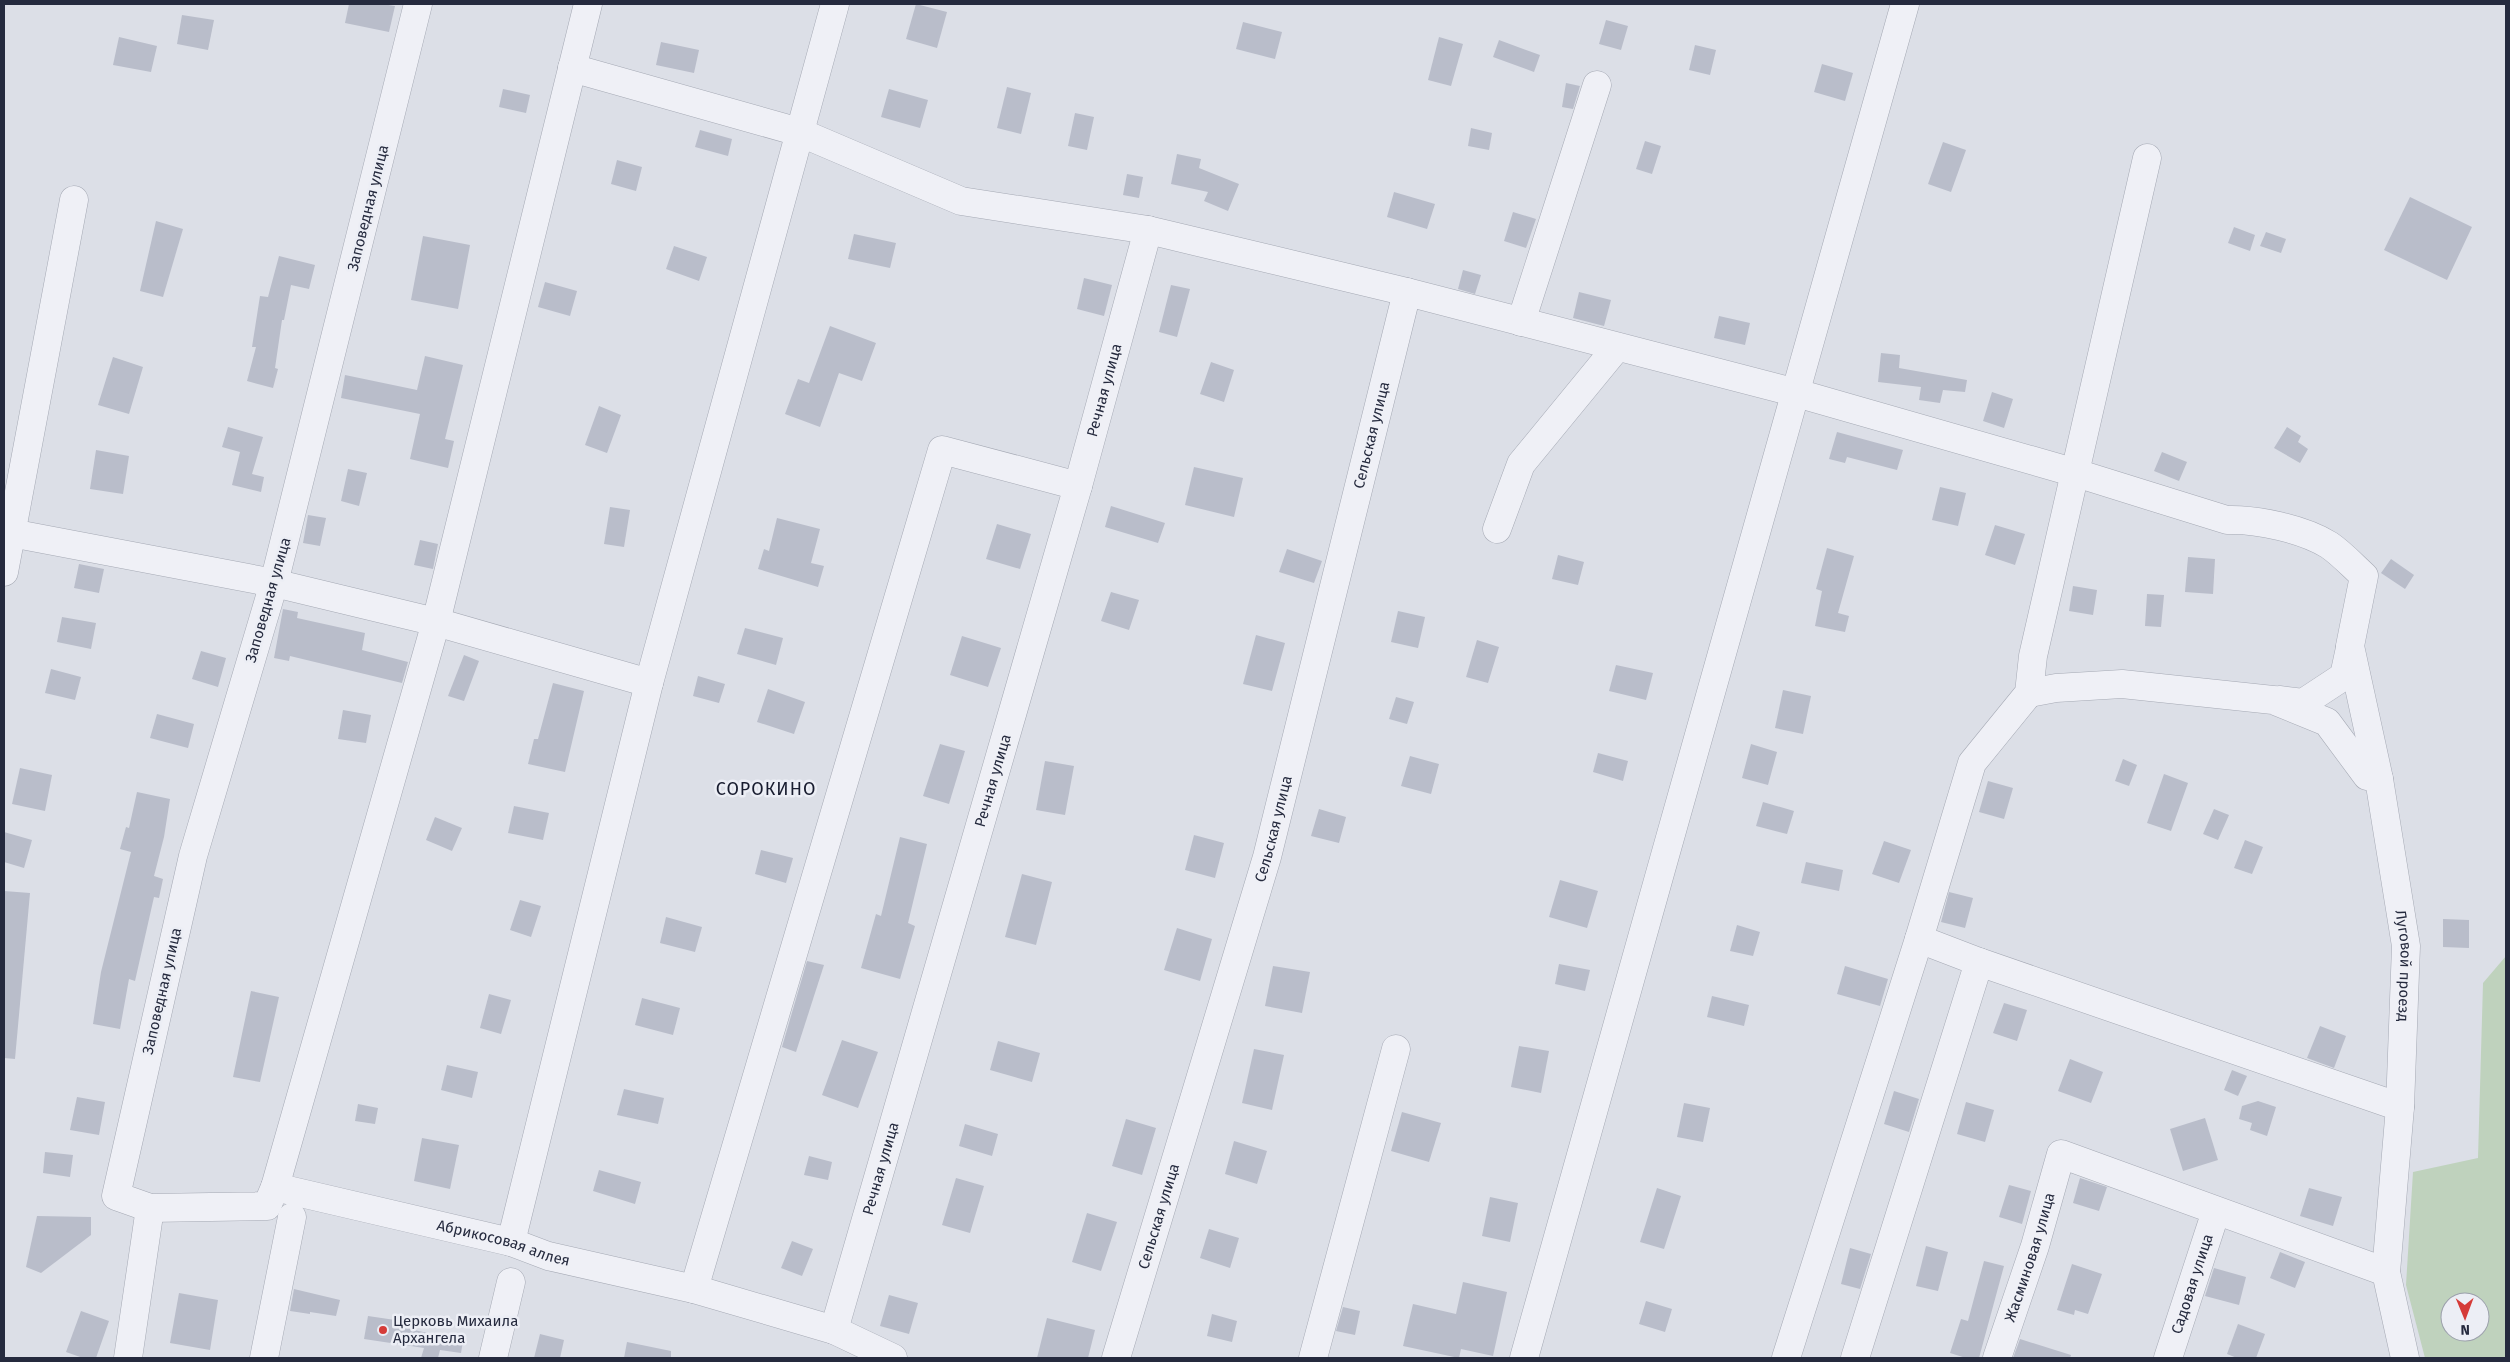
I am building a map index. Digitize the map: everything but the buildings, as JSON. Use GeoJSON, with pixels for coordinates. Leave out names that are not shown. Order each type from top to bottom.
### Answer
{"type":"FeatureCollection","features":[{"type":"Feature","properties":{"kind":"street","name":"Заповедная улица"},"geometry":{"type":"LineString","coordinates":[[150,1208],[116,1196],[193,856],[274,583],[418,4]]}},
{"type":"Feature","properties":{"kind":"street"},"geometry":{"type":"LineString","coordinates":[[128,1358],[150,1208],[267,1206],[275,1188],[436,622],[588,4]]}},
{"type":"Feature","properties":{"kind":"street"},"geometry":{"type":"LineString","coordinates":[[511,1242],[649,682],[835,4]]}},
{"type":"Feature","properties":{"kind":"street"},"geometry":{"type":"LineString","coordinates":[[1524,1358],[1669,845],[1793,392],[1905,4]]}},
{"type":"Feature","properties":{"kind":"street"},"geometry":{"type":"LineString","coordinates":[[572,68],[799,132],[961,201],[1148,230],[1407,292],[1793,392],[2076,473]]}},
{"type":"Feature","properties":{"kind":"street"},"geometry":{"type":"LineString","coordinates":[[1521,322],[1597,85]]}},
{"type":"Feature","properties":{"kind":"street"},"geometry":{"type":"LineString","coordinates":[[1786,1358],[1919,939],[1972,763],[2029,693],[2033,656],[2147,158]]}},
{"type":"Feature","properties":{"kind":"street"},"geometry":{"type":"LineString","coordinates":[[4,572],[74,200]]}},
{"type":"Feature","properties":{"kind":"street","name":"Речная улица"},"geometry":{"type":"LineString","coordinates":[[834,1330],[1078,486],[1148,230]]}},
{"type":"Feature","properties":{"kind":"street","name":"Сельская улица"},"geometry":{"type":"LineString","coordinates":[[1116,1358],[1267,857],[1407,292]]}},
{"type":"Feature","properties":{"kind":"street"},"geometry":{"type":"LineString","coordinates":[[1496,529],[1521,464],[1617,347]]}},
{"type":"Feature","properties":{"kind":"street"},"geometry":{"type":"LineString","coordinates":[[694,1289],[942,450],[1078,486]]}},
{"type":"Feature","properties":{"kind":"street","name":"Луговой проезд"},"geometry":{"type":"LineString","coordinates":[[2076,473],[2227,520],[2248,519],[2315,538],[2331,547],[2364,576],[2350,646],[2379,779],[2406,946],[2400,1107],[2386,1272],[2405,1358]]}},
{"type":"Feature","properties":{"kind":"street"},"geometry":{"type":"LineString","coordinates":[[11,533],[274,583],[436,622],[649,682]]}},
{"type":"Feature","properties":{"kind":"street"},"geometry":{"type":"LineString","coordinates":[[2029,693],[2056,688],[2122,684],[2303,703],[2344,676],[2350,646]]}},
{"type":"Feature","properties":{"kind":"street"},"geometry":{"type":"LineString","coordinates":[[2273,700],[2327,722],[2367,776],[2379,779]]}},
{"type":"Feature","properties":{"kind":"street"},"geometry":{"type":"LineString","coordinates":[[1919,939],[1979,962],[2400,1107]]}},
{"type":"Feature","properties":{"kind":"street"},"geometry":{"type":"LineString","coordinates":[[1855,1358],[1979,962]]}},
{"type":"Feature","properties":{"kind":"street"},"geometry":{"type":"LineString","coordinates":[[1313,1358],[1396,1050]]}},
{"type":"Feature","properties":{"kind":"street","name":"Жасминовая улица"},"geometry":{"type":"LineString","coordinates":[[1997,1358],[2035,1246],[2061,1154],[2216,1211]]}},
{"type":"Feature","properties":{"kind":"street","name":"Абрикосовая аллея"},"geometry":{"type":"LineString","coordinates":[[275,1188],[511,1242],[548,1256],[694,1289],[834,1330],[893,1358]]}},
{"type":"Feature","properties":{"kind":"street"},"geometry":{"type":"LineString","coordinates":[[2216,1211],[2386,1272]]}},
{"type":"Feature","properties":{"kind":"street","name":"Садовая улица"},"geometry":{"type":"LineString","coordinates":[[2168,1358],[2216,1211]]}},
{"type":"Feature","properties":{"kind":"street"},"geometry":{"type":"LineString","coordinates":[[264,1358],[292,1217]]}},
{"type":"Feature","properties":{"kind":"street"},"geometry":{"type":"LineString","coordinates":[[493,1358],[510,1282]]}},
{"type":"Feature","properties":{"kind":"green space"},"geometry":{"type":"Polygon","coordinates":[[[2506,956],[2506,1358],[2425,1358],[2406,1285],[2413,1172],[2478,1158],[2483,983],[2506,956]]]}},
{"type":"Feature","properties":{"kind":"place","name":"Церковь Михаила Архангела"},"geometry":{"type":"Point","coordinates":[383,1330]}},
{"type":"Feature","properties":{"kind":"district","name":"СОРОКИНО"},"geometry":{"type":"Point","coordinates":[766,789]}}]}
